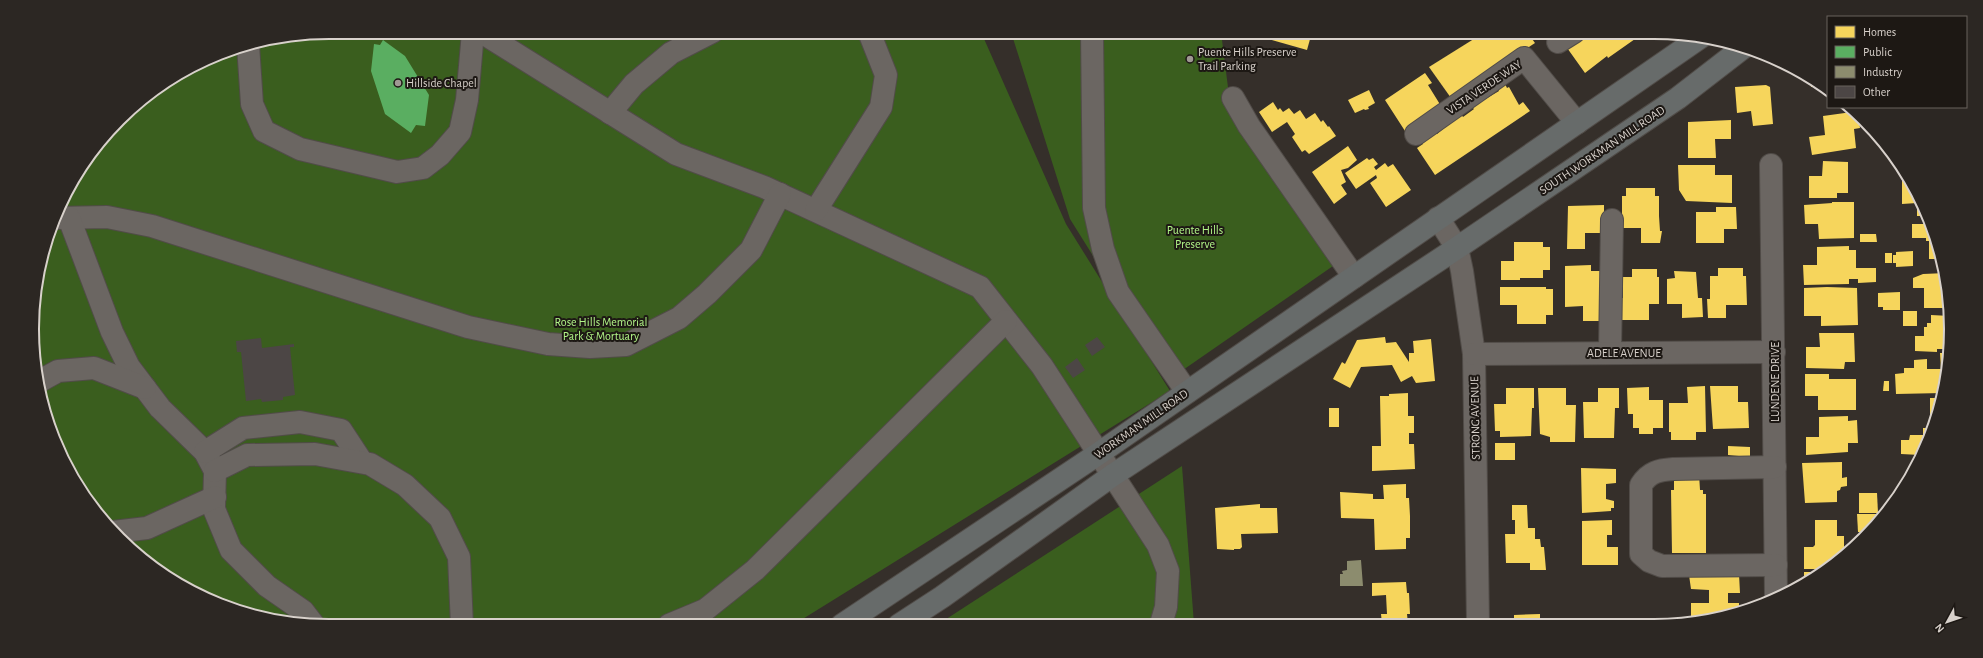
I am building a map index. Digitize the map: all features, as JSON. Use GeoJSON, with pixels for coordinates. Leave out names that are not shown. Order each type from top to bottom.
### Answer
{"type":"FeatureCollection","features":[{"type":"Feature","properties":{"kind":"main road"},"geometry":{"type":"LineString","coordinates":[[1438,218],[1694,42]]}},
{"type":"Feature","properties":{"kind":"main road","name":"SOUTH WORKMAN MILL ROAD"},"geometry":{"type":"LineString","coordinates":[[1457,248],[1678,98],[1738,52]]}},
{"type":"Feature","properties":{"kind":"main road","name":"WORKMAN MILL ROAD"},"geometry":{"type":"LineString","coordinates":[[851,619],[1098,454],[1354,278],[1438,218]]}},
{"type":"Feature","properties":{"kind":"main road"},"geometry":{"type":"LineString","coordinates":[[908,619],[942,597],[1113,475],[1457,248]]}},
{"type":"Feature","properties":{"kind":"street"},"geometry":{"type":"LineString","coordinates":[[248,51],[252,104],[264,131],[300,149],[397,172],[423,168],[440,155],[460,132],[467,100],[472,39]]}},
{"type":"Feature","properties":{"kind":"street"},"geometry":{"type":"LineString","coordinates":[[492,39],[676,154],[780,194],[980,287],[1042,366],[1158,545],[1168,571],[1166,607],[1162,619]]}},
{"type":"Feature","properties":{"kind":"street"},"geometry":{"type":"LineString","coordinates":[[610,112],[634,84],[671,53],[698,39]]}},
{"type":"Feature","properties":{"kind":"street"},"geometry":{"type":"LineString","coordinates":[[816,210],[880,107],[886,75],[872,39]]}},
{"type":"Feature","properties":{"kind":"street"},"geometry":{"type":"LineString","coordinates":[[1092,39],[1094,208],[1103,250],[1118,292],[1187,392]]}},
{"type":"Feature","properties":{"kind":"street","name":"VISTA VERDE WAY"},"geometry":{"type":"LineString","coordinates":[[1416,134],[1524,58],[1577,123]]}},
{"type":"Feature","properties":{"kind":"street"},"geometry":{"type":"LineString","coordinates":[[1233,98],[1250,126],[1354,278]]}},
{"type":"Feature","properties":{"kind":"street","name":"LUNDENE DRIVE"},"geometry":{"type":"LineString","coordinates":[[1771,165],[1776,592]]}},
{"type":"Feature","properties":{"kind":"street"},"geometry":{"type":"LineString","coordinates":[[308,618],[303,611],[267,586],[231,550],[214,509],[215,471],[205,452],[160,408],[129,367],[112,332],[63,218],[107,217],[152,226],[468,327],[548,344],[590,347],[626,345],[679,318],[707,294],[751,250],[780,194]]}},
{"type":"Feature","properties":{"kind":"street","name":"STRONG AVENUE"},"geometry":{"type":"LineString","coordinates":[[1438,218],[1457,248],[1462,271],[1474,354],[1478,619]]}},
{"type":"Feature","properties":{"kind":"street"},"geometry":{"type":"LineString","coordinates":[[1610,353],[1612,220]]}},
{"type":"Feature","properties":{"kind":"street"},"geometry":{"type":"LineString","coordinates":[[683,619],[705,610],[755,570],[1006,321]]}},
{"type":"Feature","properties":{"kind":"street","name":"ADELE AVENUE"},"geometry":{"type":"LineString","coordinates":[[1474,354],[1774,352]]}},
{"type":"Feature","properties":{"kind":"street"},"geometry":{"type":"LineString","coordinates":[[44,379],[58,371],[94,368],[144,388]]}},
{"type":"Feature","properties":{"kind":"street"},"geometry":{"type":"LineString","coordinates":[[205,452],[243,428],[300,422],[341,430],[362,462]]}},
{"type":"Feature","properties":{"kind":"street"},"geometry":{"type":"LineString","coordinates":[[215,471],[247,454],[315,454],[370,464],[406,486],[440,518],[459,558],[462,619]]}},
{"type":"Feature","properties":{"kind":"street"},"geometry":{"type":"LineString","coordinates":[[1775,467],[1673,468],[1659,470],[1646,477],[1641,485],[1641,554],[1649,561],[1662,566],[1776,565]]}},
{"type":"Feature","properties":{"kind":"street"},"geometry":{"type":"LineString","coordinates":[[121,531],[147,528],[215,497]]}},
{"type":"Feature","properties":{"kind":"green space","name":"Rose Hills Memorial Park & Mortuary"},"geometry":{"type":"Polygon","coordinates":[[[329,39],[984,39],[1066,224],[1170,391],[803,619],[329,619],[291,617],[236,604],[184,580],[152,559],[138,547],[99,506],[78,474],[69,457],[54,422],[49,404],[41,367],[39,329],[41,291],[49,254],[61,218],[88,168],[111,138],[152,99],[184,78],[218,61],[254,49],[291,41],[329,39]]]}},
{"type":"Feature","properties":{"kind":"green space","name":"Puente Hills Preserve"},"geometry":{"type":"Polygon","coordinates":[[[1013,39],[1222,39],[1232,119],[1333,266],[1170,379],[1070,219],[1013,39]]]}},
{"type":"Feature","properties":{"kind":"green space"},"geometry":{"type":"Polygon","coordinates":[[[1182,466],[1194,619],[946,619],[1182,466]]]}},
{"type":"Feature","properties":{"kind":"building: Homes"},"geometry":{"type":"Polygon","coordinates":[[[1268,39],[1310,39],[1307,50],[1268,39]]]}},
{"type":"Feature","properties":{"kind":"building: Homes"},"geometry":{"type":"Polygon","coordinates":[[[1474,39],[1532,39],[1535,43],[1451,98],[1429,67],[1474,39]]]}},
{"type":"Feature","properties":{"kind":"building: Homes"},"geometry":{"type":"Polygon","coordinates":[[[1574,39],[1635,39],[1608,58],[1607,56],[1585,73],[1565,45],[1574,39]]]}},
{"type":"Feature","properties":{"kind":"building: Homes"},"geometry":{"type":"Polygon","coordinates":[[[1425,73],[1432,83],[1428,85],[1441,106],[1405,131],[1385,100],[1425,73]]]}},
{"type":"Feature","properties":{"kind":"building: Homes"},"geometry":{"type":"Polygon","coordinates":[[[1505,84],[1507,88],[1509,87],[1519,105],[1523,102],[1530,111],[1435,175],[1417,148],[1423,144],[1422,141],[1436,132],[1437,134],[1461,114],[1463,117],[1474,109],[1472,107],[1499,91],[1498,89],[1505,84]]]}},
{"type":"Feature","properties":{"kind":"building: Homes"},"geometry":{"type":"Polygon","coordinates":[[[1766,85],[1770,87],[1773,124],[1753,126],[1751,111],[1737,113],[1735,87],[1766,85]]]}},
{"type":"Feature","properties":{"kind":"building: Homes"},"geometry":{"type":"Polygon","coordinates":[[[1369,90],[1375,103],[1368,107],[1369,109],[1364,109],[1355,113],[1348,100],[1369,90]]]}},
{"type":"Feature","properties":{"kind":"building: Homes"},"geometry":{"type":"Polygon","coordinates":[[[1273,102],[1278,110],[1280,108],[1283,112],[1289,108],[1294,114],[1300,110],[1306,119],[1315,113],[1321,122],[1323,120],[1336,136],[1309,154],[1305,150],[1302,152],[1292,137],[1295,134],[1287,122],[1272,132],[1259,112],[1273,102]]]}},
{"type":"Feature","properties":{"kind":"building: Homes"},"geometry":{"type":"Polygon","coordinates":[[[1847,113],[1859,124],[1860,128],[1854,129],[1856,148],[1812,155],[1809,137],[1825,135],[1823,116],[1847,113]]]}},
{"type":"Feature","properties":{"kind":"building: Homes"},"geometry":{"type":"Polygon","coordinates":[[[1731,120],[1731,139],[1715,139],[1716,158],[1688,158],[1688,122],[1731,120]]]}},
{"type":"Feature","properties":{"kind":"building: Homes"},"geometry":{"type":"Polygon","coordinates":[[[1348,146],[1357,160],[1348,168],[1341,170],[1346,182],[1341,185],[1347,194],[1334,204],[1312,172],[1348,146]]]}},
{"type":"Feature","properties":{"kind":"building: Homes"},"geometry":{"type":"Polygon","coordinates":[[[1367,158],[1369,160],[1373,158],[1378,164],[1374,167],[1376,170],[1385,163],[1388,167],[1393,164],[1411,190],[1386,207],[1370,183],[1377,178],[1376,175],[1356,189],[1345,173],[1367,158]]]}},
{"type":"Feature","properties":{"kind":"building: Homes"},"geometry":{"type":"Polygon","coordinates":[[[1823,161],[1848,162],[1848,193],[1837,193],[1837,198],[1809,198],[1809,176],[1822,176],[1823,161]]]}},
{"type":"Feature","properties":{"kind":"building: Homes"},"geometry":{"type":"Polygon","coordinates":[[[1678,165],[1715,165],[1715,175],[1732,175],[1732,203],[1686,201],[1679,190],[1678,165]]]}},
{"type":"Feature","properties":{"kind":"building: Homes"},"geometry":{"type":"Polygon","coordinates":[[[1902,179],[1915,203],[1902,204],[1902,179]]]}},
{"type":"Feature","properties":{"kind":"building: Homes"},"geometry":{"type":"Polygon","coordinates":[[[1626,188],[1655,188],[1655,196],[1659,196],[1660,231],[1662,231],[1660,243],[1641,243],[1641,228],[1622,228],[1622,196],[1626,196],[1626,188]]]}},
{"type":"Feature","properties":{"kind":"building: Homes"},"geometry":{"type":"Polygon","coordinates":[[[1832,202],[1854,202],[1854,238],[1819,239],[1818,224],[1805,224],[1804,205],[1832,202]]]}},
{"type":"Feature","properties":{"kind":"building: Homes"},"geometry":{"type":"Polygon","coordinates":[[[1604,205],[1604,233],[1585,233],[1585,249],[1567,249],[1568,206],[1604,205]]]}},
{"type":"Feature","properties":{"kind":"building: Homes"},"geometry":{"type":"Polygon","coordinates":[[[1716,207],[1736,207],[1737,229],[1724,229],[1724,243],[1696,243],[1696,212],[1716,212],[1716,207]]]}},
{"type":"Feature","properties":{"kind":"building: Homes"},"geometry":{"type":"Polygon","coordinates":[[[1917,207],[1921,216],[1917,216],[1917,207]]]}},
{"type":"Feature","properties":{"kind":"building: Homes"},"geometry":{"type":"Polygon","coordinates":[[[1912,224],[1924,224],[1935,259],[1929,259],[1929,241],[1926,241],[1926,238],[1912,238],[1912,224]]]}},
{"type":"Feature","properties":{"kind":"building: Homes"},"geometry":{"type":"Polygon","coordinates":[[[1860,234],[1876,234],[1877,242],[1860,242],[1860,234]]]}},
{"type":"Feature","properties":{"kind":"building: Homes"},"geometry":{"type":"Polygon","coordinates":[[[1514,242],[1543,242],[1543,247],[1550,247],[1550,270],[1543,270],[1543,278],[1501,280],[1501,261],[1514,261],[1514,242]]]}},
{"type":"Feature","properties":{"kind":"building: Homes"},"geometry":{"type":"Polygon","coordinates":[[[1849,246],[1849,250],[1856,250],[1856,268],[1876,268],[1876,282],[1858,283],[1858,279],[1849,279],[1849,284],[1804,285],[1803,265],[1817,265],[1817,247],[1849,246]]]}},
{"type":"Feature","properties":{"kind":"building: Homes"},"geometry":{"type":"Polygon","coordinates":[[[1913,251],[1913,266],[1896,267],[1896,263],[1893,263],[1893,255],[1896,255],[1896,252],[1913,251]]]}},
{"type":"Feature","properties":{"kind":"building: Homes"},"geometry":{"type":"Polygon","coordinates":[[[1885,253],[1892,253],[1892,263],[1885,263],[1885,253]]]}},
{"type":"Feature","properties":{"kind":"building: Homes"},"geometry":{"type":"Polygon","coordinates":[[[1591,265],[1591,271],[1600,271],[1601,275],[1603,321],[1583,321],[1583,306],[1565,307],[1565,266],[1591,265]]]}},
{"type":"Feature","properties":{"kind":"building: Homes"},"geometry":{"type":"Polygon","coordinates":[[[1718,268],[1743,268],[1743,276],[1746,276],[1747,305],[1726,305],[1726,318],[1708,318],[1707,299],[1710,299],[1710,276],[1718,276],[1718,268]]]}},
{"type":"Feature","properties":{"kind":"building: Homes"},"geometry":{"type":"Polygon","coordinates":[[[1632,269],[1657,269],[1657,277],[1659,277],[1659,304],[1649,304],[1649,320],[1621,320],[1620,298],[1623,298],[1623,277],[1632,277],[1632,269]]]}},
{"type":"Feature","properties":{"kind":"building: Homes"},"geometry":{"type":"Polygon","coordinates":[[[1674,271],[1696,272],[1698,298],[1702,298],[1703,317],[1682,318],[1682,304],[1667,304],[1667,279],[1675,278],[1674,271]]]}},
{"type":"Feature","properties":{"kind":"building: Homes"},"geometry":{"type":"Polygon","coordinates":[[[1938,273],[1942,291],[1943,308],[1924,308],[1924,288],[1913,288],[1913,278],[1923,274],[1938,273]]]}},
{"type":"Feature","properties":{"kind":"building: Homes"},"geometry":{"type":"Polygon","coordinates":[[[1500,287],[1546,287],[1546,289],[1553,289],[1553,315],[1546,315],[1546,324],[1517,324],[1517,305],[1500,305],[1500,287]]]}},
{"type":"Feature","properties":{"kind":"building: Homes"},"geometry":{"type":"Polygon","coordinates":[[[1804,288],[1857,288],[1858,325],[1821,326],[1821,316],[1804,316],[1804,288]]]}},
{"type":"Feature","properties":{"kind":"building: Homes"},"geometry":{"type":"Polygon","coordinates":[[[1900,292],[1900,310],[1883,310],[1883,307],[1878,307],[1878,293],[1900,292]]]}},
{"type":"Feature","properties":{"kind":"building: Homes"},"geometry":{"type":"Polygon","coordinates":[[[1903,311],[1917,311],[1917,326],[1903,326],[1903,311]]]}},
{"type":"Feature","properties":{"kind":"building: Homes"},"geometry":{"type":"Polygon","coordinates":[[[1931,315],[1943,316],[1943,349],[1937,349],[1937,352],[1915,351],[1915,336],[1924,336],[1924,327],[1927,327],[1927,323],[1931,323],[1931,315]]]}},
{"type":"Feature","properties":{"kind":"building: Homes"},"geometry":{"type":"Polygon","coordinates":[[[1819,333],[1854,333],[1855,362],[1845,362],[1844,369],[1806,368],[1806,347],[1820,347],[1819,333]]]}},
{"type":"Feature","properties":{"kind":"building: Homes"},"geometry":{"type":"Polygon","coordinates":[[[1385,337],[1386,343],[1396,342],[1409,362],[1409,353],[1414,353],[1413,341],[1431,339],[1435,381],[1416,383],[1412,376],[1401,382],[1392,365],[1361,367],[1350,388],[1333,379],[1342,362],[1345,364],[1357,340],[1385,337]]]}},
{"type":"Feature","properties":{"kind":"building: Homes"},"geometry":{"type":"Polygon","coordinates":[[[1940,353],[1943,353],[1942,367],[1936,393],[1896,394],[1895,374],[1904,373],[1904,368],[1914,368],[1914,360],[1927,359],[1927,369],[1941,369],[1940,353]]]}},
{"type":"Feature","properties":{"kind":"building: Homes"},"geometry":{"type":"Polygon","coordinates":[[[1805,374],[1829,374],[1829,379],[1856,379],[1856,410],[1818,410],[1818,396],[1805,396],[1805,374]]]}},
{"type":"Feature","properties":{"kind":"building: Homes"},"geometry":{"type":"Polygon","coordinates":[[[1884,381],[1889,381],[1889,391],[1883,391],[1884,381]]]}},
{"type":"Feature","properties":{"kind":"building: Homes"},"geometry":{"type":"Polygon","coordinates":[[[1705,386],[1706,432],[1696,432],[1696,440],[1671,440],[1671,432],[1669,432],[1669,403],[1688,403],[1687,387],[1705,386]]]}},
{"type":"Feature","properties":{"kind":"building: Homes"},"geometry":{"type":"Polygon","coordinates":[[[1710,386],[1738,386],[1738,402],[1748,402],[1749,428],[1713,429],[1710,386]]]}},
{"type":"Feature","properties":{"kind":"building: Homes"},"geometry":{"type":"Polygon","coordinates":[[[1649,387],[1649,400],[1663,400],[1663,428],[1653,428],[1653,434],[1639,434],[1639,428],[1633,428],[1633,414],[1628,414],[1627,388],[1649,387]]]}},
{"type":"Feature","properties":{"kind":"building: Homes"},"geometry":{"type":"Polygon","coordinates":[[[1506,388],[1534,388],[1534,408],[1532,408],[1531,436],[1500,437],[1500,431],[1495,431],[1494,404],[1506,404],[1506,388]]]}},
{"type":"Feature","properties":{"kind":"building: Homes"},"geometry":{"type":"Polygon","coordinates":[[[1538,388],[1566,388],[1566,405],[1576,405],[1575,442],[1550,442],[1550,437],[1540,434],[1538,388]]]}},
{"type":"Feature","properties":{"kind":"building: Homes"},"geometry":{"type":"Polygon","coordinates":[[[1598,388],[1619,388],[1619,408],[1615,408],[1614,438],[1584,438],[1583,402],[1598,402],[1598,388]]]}},
{"type":"Feature","properties":{"kind":"building: Homes"},"geometry":{"type":"Polygon","coordinates":[[[1408,393],[1408,416],[1414,416],[1414,433],[1409,433],[1409,444],[1414,444],[1415,469],[1372,471],[1372,446],[1381,446],[1380,396],[1408,393]]]}},
{"type":"Feature","properties":{"kind":"building: Homes"},"geometry":{"type":"Polygon","coordinates":[[[1930,398],[1935,398],[1934,404],[1930,418],[1930,398]]]}},
{"type":"Feature","properties":{"kind":"building: Homes"},"geometry":{"type":"Polygon","coordinates":[[[1329,408],[1339,408],[1339,427],[1329,427],[1329,408]]]}},
{"type":"Feature","properties":{"kind":"building: Homes"},"geometry":{"type":"Polygon","coordinates":[[[1848,416],[1848,421],[1857,420],[1858,443],[1848,443],[1848,452],[1806,455],[1806,437],[1819,437],[1819,417],[1848,416]]]}},
{"type":"Feature","properties":{"kind":"building: Homes"},"geometry":{"type":"Polygon","coordinates":[[[1923,428],[1927,428],[1915,455],[1901,454],[1901,440],[1909,440],[1910,435],[1923,435],[1923,428]]]}},
{"type":"Feature","properties":{"kind":"building: Homes"},"geometry":{"type":"Polygon","coordinates":[[[1495,443],[1515,443],[1515,460],[1495,460],[1495,443]]]}},
{"type":"Feature","properties":{"kind":"building: Homes"},"geometry":{"type":"Polygon","coordinates":[[[1728,446],[1750,447],[1750,457],[1728,455],[1728,446]]]}},
{"type":"Feature","properties":{"kind":"building: Homes"},"geometry":{"type":"Polygon","coordinates":[[[1842,462],[1842,478],[1847,477],[1847,486],[1841,487],[1840,490],[1837,491],[1837,502],[1805,503],[1802,463],[1842,462]]]}},
{"type":"Feature","properties":{"kind":"building: Homes"},"geometry":{"type":"Polygon","coordinates":[[[1581,468],[1616,469],[1616,483],[1606,484],[1606,499],[1614,501],[1614,508],[1611,508],[1611,511],[1582,513],[1581,468]]]}},
{"type":"Feature","properties":{"kind":"building: Homes"},"geometry":{"type":"Polygon","coordinates":[[[1674,474],[1699,474],[1700,490],[1703,490],[1703,494],[1706,494],[1706,553],[1672,553],[1671,490],[1674,490],[1674,474]]]}},
{"type":"Feature","properties":{"kind":"building: Homes"},"geometry":{"type":"Polygon","coordinates":[[[1406,484],[1406,498],[1409,498],[1410,538],[1406,538],[1406,549],[1375,550],[1374,519],[1341,518],[1340,492],[1373,494],[1373,499],[1384,499],[1383,485],[1406,484]]]}},
{"type":"Feature","properties":{"kind":"building: Homes"},"geometry":{"type":"Polygon","coordinates":[[[1859,493],[1877,493],[1878,513],[1859,513],[1859,493]]]}},
{"type":"Feature","properties":{"kind":"building: Homes"},"geometry":{"type":"Polygon","coordinates":[[[1260,504],[1260,508],[1277,508],[1278,533],[1241,534],[1242,547],[1240,549],[1217,549],[1215,508],[1260,504]]]}},
{"type":"Feature","properties":{"kind":"building: Homes"},"geometry":{"type":"Polygon","coordinates":[[[1512,505],[1527,505],[1528,528],[1535,528],[1535,539],[1540,539],[1541,547],[1544,547],[1546,570],[1530,570],[1530,563],[1506,563],[1505,534],[1515,534],[1515,520],[1512,520],[1512,505]]]}},
{"type":"Feature","properties":{"kind":"building: Homes"},"geometry":{"type":"Polygon","coordinates":[[[1857,514],[1877,514],[1861,532],[1858,532],[1857,514]]]}},
{"type":"Feature","properties":{"kind":"building: Homes"},"geometry":{"type":"Polygon","coordinates":[[[1612,520],[1612,535],[1607,535],[1607,547],[1618,547],[1618,565],[1582,565],[1582,521],[1612,520]]]}},
{"type":"Feature","properties":{"kind":"building: Homes"},"geometry":{"type":"Polygon","coordinates":[[[1815,520],[1837,520],[1837,536],[1844,536],[1844,548],[1816,569],[1804,569],[1804,547],[1813,547],[1815,545],[1815,520]]]}},
{"type":"Feature","properties":{"kind":"building: Homes"},"geometry":{"type":"Polygon","coordinates":[[[1804,572],[1812,572],[1804,577],[1804,572]]]}},
{"type":"Feature","properties":{"kind":"building: Homes"},"geometry":{"type":"Polygon","coordinates":[[[1739,574],[1740,593],[1728,593],[1728,603],[1739,603],[1739,606],[1691,617],[1691,603],[1709,603],[1709,590],[1691,589],[1689,575],[1739,574]]]}},
{"type":"Feature","properties":{"kind":"building: Homes"},"geometry":{"type":"Polygon","coordinates":[[[1406,582],[1407,593],[1409,593],[1410,614],[1407,614],[1408,619],[1382,619],[1381,614],[1387,614],[1386,595],[1372,596],[1372,583],[1406,582]]]}},
{"type":"Feature","properties":{"kind":"building: Homes"},"geometry":{"type":"Polygon","coordinates":[[[1540,614],[1540,619],[1514,619],[1514,615],[1540,614]]]}},
{"type":"Feature","properties":{"kind":"building: Public","name":"Hillside Chapel"},"geometry":{"type":"Polygon","coordinates":[[[383,40],[405,56],[429,95],[425,126],[416,125],[411,133],[385,114],[371,71],[374,44],[380,45],[383,40]]]}},
{"type":"Feature","properties":{"kind":"building: Industry"},"geometry":{"type":"Polygon","coordinates":[[[1361,560],[1363,586],[1340,586],[1340,574],[1343,574],[1342,571],[1347,570],[1347,561],[1361,560]]]}},
{"type":"Feature","properties":{"kind":"building: Other"},"geometry":{"type":"Polygon","coordinates":[[[1097,337],[1105,347],[1092,356],[1085,345],[1097,337]]]}},
{"type":"Feature","properties":{"kind":"building: Other"},"geometry":{"type":"Polygon","coordinates":[[[261,338],[262,348],[294,344],[294,347],[290,347],[295,395],[283,397],[283,400],[262,402],[261,399],[246,401],[241,352],[237,352],[236,341],[261,338]]]}},
{"type":"Feature","properties":{"kind":"building: Other"},"geometry":{"type":"Polygon","coordinates":[[[1077,358],[1085,370],[1073,378],[1065,367],[1077,358]]]}},
{"type":"Feature","properties":{"kind":"place","name":"Puente Hills Preserve Trail Parking"},"geometry":{"type":"Point","coordinates":[1190,59]}},
{"type":"Feature","properties":{"kind":"place","name":"Hillside Chapel"},"geometry":{"type":"Point","coordinates":[398,83]}}]}
